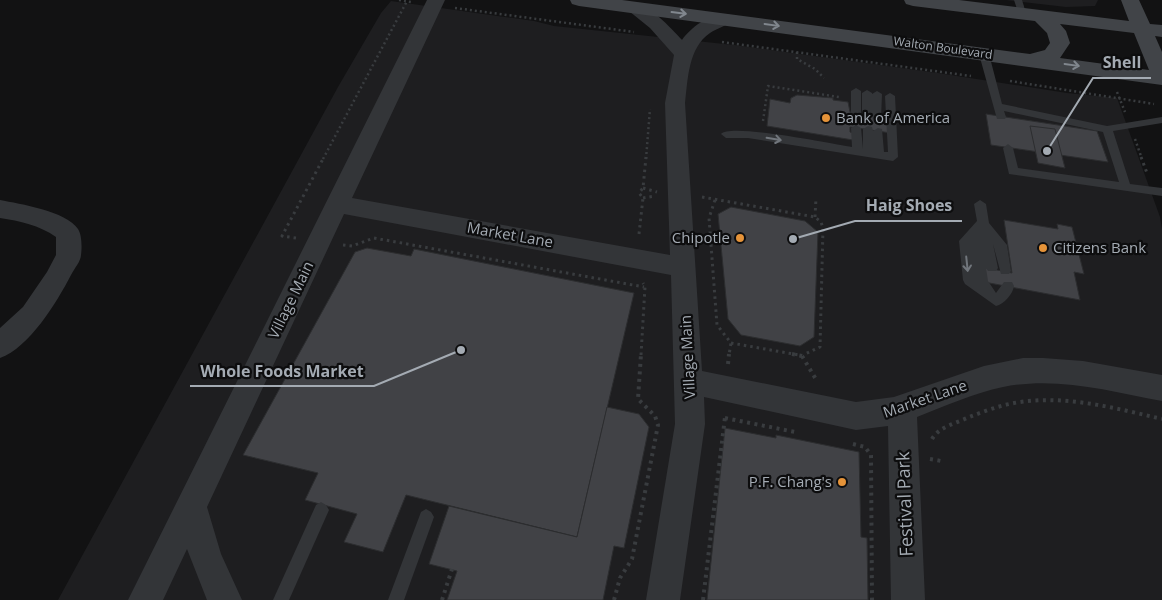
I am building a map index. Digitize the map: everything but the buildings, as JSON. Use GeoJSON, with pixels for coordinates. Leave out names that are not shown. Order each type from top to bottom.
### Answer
{"type":"FeatureCollection","features":[{"type":"Feature","properties":{"kind":"main road","name":"Walton Boulevard"},"geometry":{"type":"LineString","coordinates":[[579,0],[612,2],[633,8],[724,18],[1162,77]]}},
{"type":"Feature","properties":{"kind":"main road"},"geometry":{"type":"LineString","coordinates":[[914,0],[1027,10],[1162,31]]}},
{"type":"Feature","properties":{"kind":"main road"},"geometry":{"type":"LineString","coordinates":[[1130,0],[1162,77]]}},
{"type":"Feature","properties":{"kind":"main road"},"geometry":{"type":"LineString","coordinates":[[1027,10],[1056,32],[1060,44],[1052,54],[1032,60]]}},
{"type":"Feature","properties":{"kind":"street","name":"Village Main"},"geometry":{"type":"LineString","coordinates":[[145,600],[435,2]]}},
{"type":"Feature","properties":{"kind":"street"},"geometry":{"type":"LineString","coordinates":[[633,8],[681,42],[706,26],[724,18]]}},
{"type":"Feature","properties":{"kind":"street","name":"Village Main"},"geometry":{"type":"LineString","coordinates":[[663,600],[690,424],[674,116],[681,42]]}},
{"type":"Feature","properties":{"kind":"street","name":"Market Lane"},"geometry":{"type":"LineString","coordinates":[[337,204],[683,266]]}},
{"type":"Feature","properties":{"kind":"street"},"geometry":{"type":"LineString","coordinates":[[0,209],[36,217],[60,227],[68,233],[69,256],[32,315],[0,346]]}},
{"type":"Feature","properties":{"kind":"street","name":"Market Lane"},"geometry":{"type":"LineString","coordinates":[[689,381],[856,416],[877,416],[979,380],[1026,370],[1075,373],[1162,388]]}},
{"type":"Feature","properties":{"kind":"street","name":"Festival Park"},"geometry":{"type":"LineString","coordinates":[[902,408],[908,600]]}},
{"type":"Feature","properties":{"kind":"street"},"geometry":{"type":"LineString","coordinates":[[190,508],[206,558],[225,600]]}},
{"type":"Feature","properties":{"kind":"lane"},"geometry":{"type":"LineString","coordinates":[[984,54],[1001,117]]}},
{"type":"Feature","properties":{"kind":"lane"},"geometry":{"type":"LineString","coordinates":[[867,93],[867,115],[867,93]]}},
{"type":"Feature","properties":{"kind":"lane"},"geometry":{"type":"LineString","coordinates":[[726,134],[748,134],[893,157],[890,96]]}},
{"type":"Feature","properties":{"kind":"lane"},"geometry":{"type":"LineString","coordinates":[[998,106],[1107,128],[1162,120]]}},
{"type":"Feature","properties":{"kind":"lane"},"geometry":{"type":"LineString","coordinates":[[856,128],[862,152]]}},
{"type":"Feature","properties":{"kind":"lane"},"geometry":{"type":"LineString","coordinates":[[1107,128],[1126,187]]}},
{"type":"Feature","properties":{"kind":"lane"},"geometry":{"type":"LineString","coordinates":[[862,152],[873,130],[879,155]]}},
{"type":"Feature","properties":{"kind":"lane"},"geometry":{"type":"LineString","coordinates":[[1008,148],[1013,171],[1158,192]]}},
{"type":"Feature","properties":{"kind":"lane"},"geometry":{"type":"LineString","coordinates":[[980,204],[992,268]]}},
{"type":"Feature","properties":{"kind":"lane"},"geometry":{"type":"LineString","coordinates":[[983,222],[1001,245],[1005,271]]}},
{"type":"Feature","properties":{"kind":"lane"},"geometry":{"type":"LineString","coordinates":[[983,222],[965,241],[969,280],[996,301]]}},
{"type":"Feature","properties":{"kind":"lane"},"geometry":{"type":"LineString","coordinates":[[994,284],[996,301]]}},
{"type":"Feature","properties":{"kind":"lane"},"geometry":{"type":"LineString","coordinates":[[996,301],[1008,286]]}},
{"type":"Feature","properties":{"kind":"lane"},"geometry":{"type":"LineString","coordinates":[[281,600],[321,510]]}},
{"type":"Feature","properties":{"kind":"lane"},"geometry":{"type":"LineString","coordinates":[[396,600],[426,516]]}},
{"type":"Feature","properties":{"kind":"path"},"geometry":{"type":"LineString","coordinates":[[400,0],[435,2],[681,42],[797,52],[1162,105]]}},
{"type":"Feature","properties":{"kind":"path"},"geometry":{"type":"LineString","coordinates":[[304,239],[282,236],[407,1]]}},
{"type":"Feature","properties":{"kind":"path"},"geometry":{"type":"LineString","coordinates":[[797,52],[798,59],[815,69],[824,78]]}},
{"type":"Feature","properties":{"kind":"path"},"geometry":{"type":"LineString","coordinates":[[1115,85],[1158,192]]}},
{"type":"Feature","properties":{"kind":"path"},"geometry":{"type":"LineString","coordinates":[[762,129],[768,86],[824,95],[824,93]]}},
{"type":"Feature","properties":{"kind":"path"},"geometry":{"type":"LineString","coordinates":[[640,234],[643,198],[638,193],[643,188],[651,100]]}},
{"type":"Feature","properties":{"kind":"path"},"geometry":{"type":"LineString","coordinates":[[643,188],[662,194],[643,198]]}},
{"type":"Feature","properties":{"kind":"path"},"geometry":{"type":"LineString","coordinates":[[694,195],[815,217],[821,222],[823,228],[820,347],[802,356],[731,343],[717,325],[709,218],[716,200]]}},
{"type":"Feature","properties":{"kind":"path"},"geometry":{"type":"LineString","coordinates":[[815,217],[816,198]]}},
{"type":"Feature","properties":{"kind":"path"},"geometry":{"type":"LineString","coordinates":[[339,245],[352,246],[374,238],[645,287]]}},
{"type":"Feature","properties":{"kind":"path"},"geometry":{"type":"LineString","coordinates":[[614,600],[617,584],[623,570],[632,559],[658,425],[655,416],[638,399],[645,287],[642,280]]}},
{"type":"Feature","properties":{"kind":"path"},"geometry":{"type":"LineString","coordinates":[[727,372],[731,343]]}},
{"type":"Feature","properties":{"kind":"path"},"geometry":{"type":"LineString","coordinates":[[802,356],[817,382]]}},
{"type":"Feature","properties":{"kind":"path"},"geometry":{"type":"LineString","coordinates":[[932,448],[932,440],[937,430],[1013,403],[1036,401],[1088,405],[1162,419]]}},
{"type":"Feature","properties":{"kind":"path"},"geometry":{"type":"LineString","coordinates":[[703,600],[726,409]]}},
{"type":"Feature","properties":{"kind":"path"},"geometry":{"type":"LineString","coordinates":[[725,418],[800,433]]}},
{"type":"Feature","properties":{"kind":"path"},"geometry":{"type":"LineString","coordinates":[[846,443],[865,447],[871,455],[872,600]]}},
{"type":"Feature","properties":{"kind":"path"},"geometry":{"type":"LineString","coordinates":[[932,454],[932,460]]}},
{"type":"Feature","properties":{"kind":"path"},"geometry":{"type":"LineString","coordinates":[[442,600],[452,569]]}},
{"type":"Feature","properties":{"kind":"shaded area"},"geometry":{"type":"Polygon","coordinates":[[[1006,0],[1098,0],[1095,6],[1066,7],[1006,0]]]}},
{"type":"Feature","properties":{"kind":"shaded area"},"geometry":{"type":"Polygon","coordinates":[[[391,1],[534,21],[554,26],[734,45],[1067,93],[1117,98],[1160,217],[1162,229],[1162,600],[58,600],[338,87],[381,13],[391,1]]]}},
{"type":"Feature","properties":{"kind":"place","name":"Bank of America"},"geometry":{"type":"Point","coordinates":[826,118]}},
{"type":"Feature","properties":{"kind":"place","name":"Shell"},"geometry":{"type":"Point","coordinates":[1047,151]}},
{"type":"Feature","properties":{"kind":"place","name":"Chipotle"},"geometry":{"type":"Point","coordinates":[740,238]}},
{"type":"Feature","properties":{"kind":"place","name":"Haig Shoes"},"geometry":{"type":"Point","coordinates":[793,239]}},
{"type":"Feature","properties":{"kind":"place","name":"Citizens Bank"},"geometry":{"type":"Point","coordinates":[1043,248]}},
{"type":"Feature","properties":{"kind":"place","name":"Whole Foods Market"},"geometry":{"type":"Point","coordinates":[461,350]}},
{"type":"Feature","properties":{"kind":"place","name":"P.F. Chang's"},"geometry":{"type":"Point","coordinates":[842,482]}}]}
